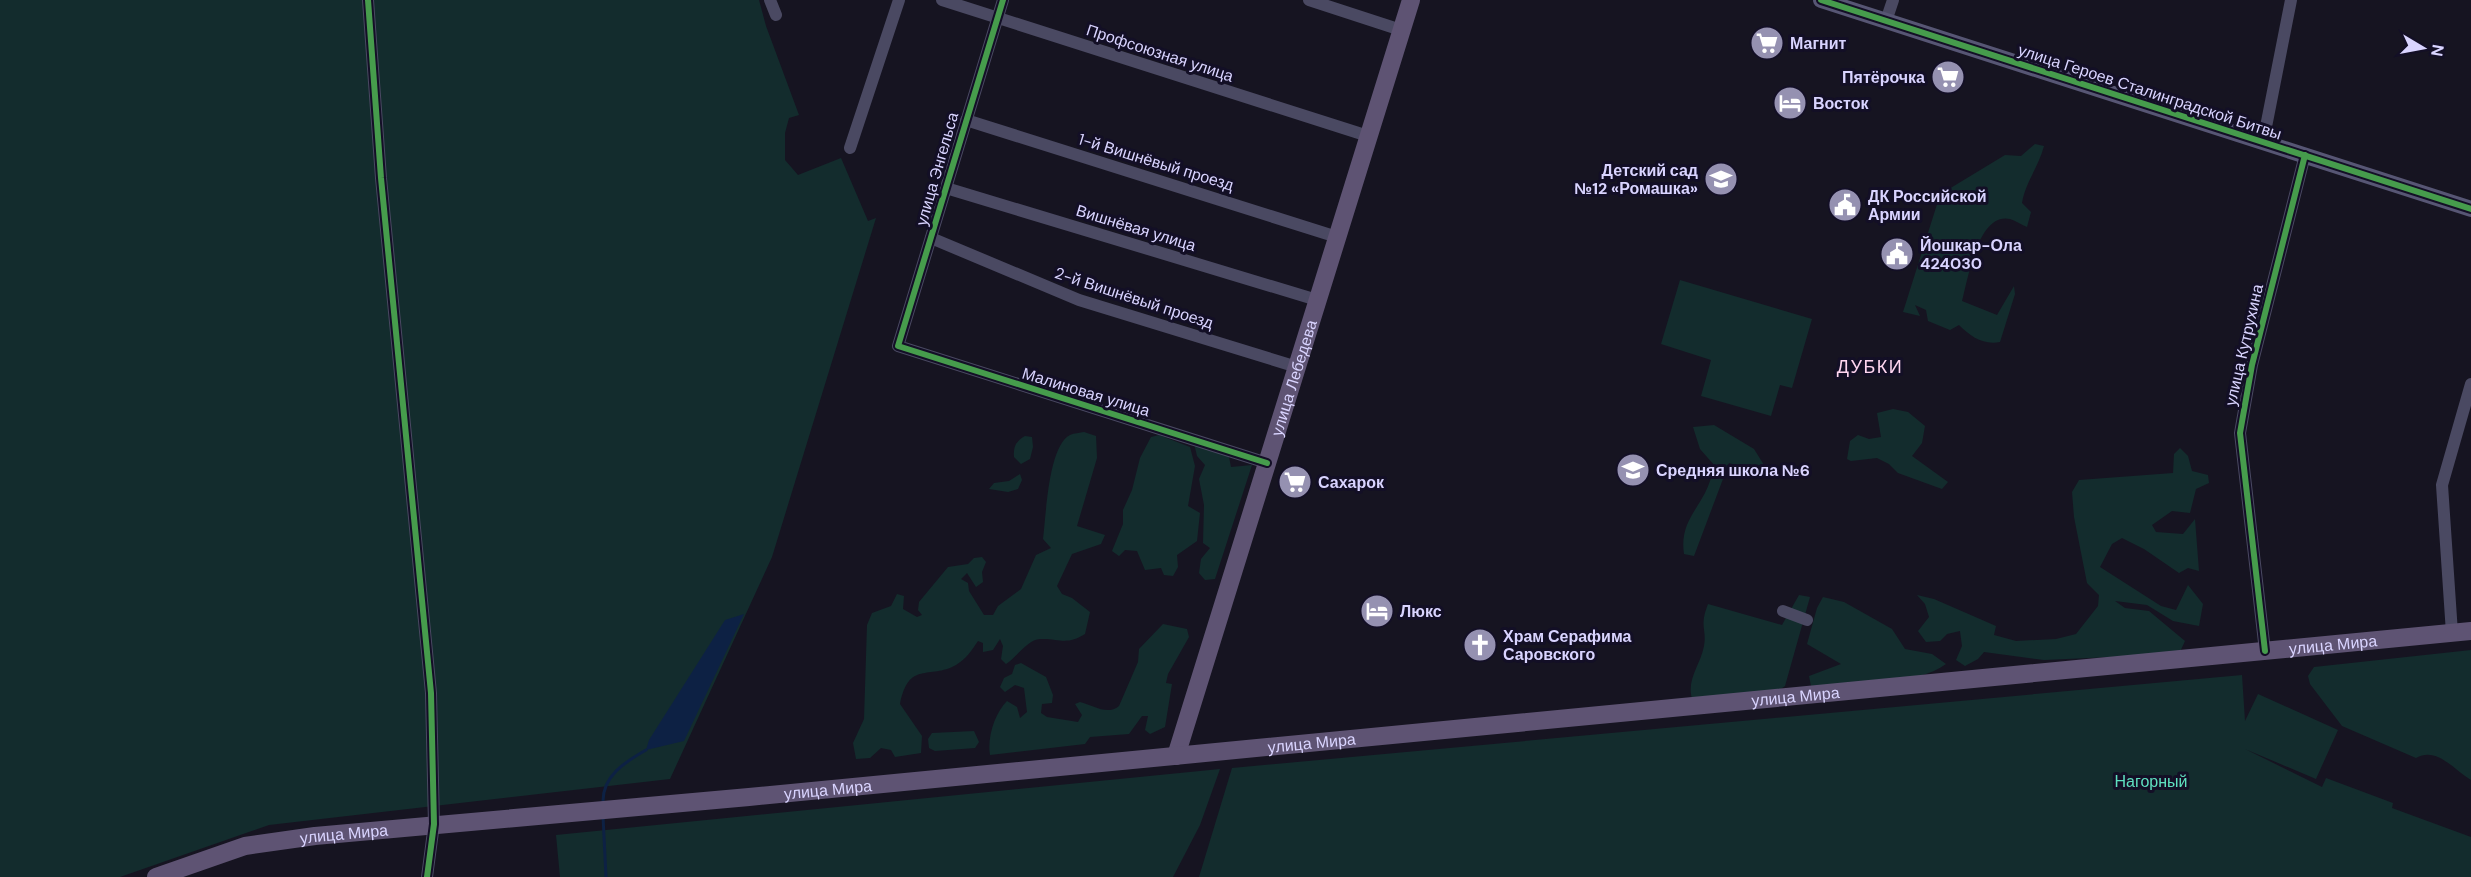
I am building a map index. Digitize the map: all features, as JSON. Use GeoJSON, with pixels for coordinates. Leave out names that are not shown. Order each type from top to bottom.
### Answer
{"type":"FeatureCollection","features":[{"type":"Feature","properties":{"kind":"main road","name":"улица Лебедева"},"geometry":{"type":"LineString","coordinates":[[1176,756],[1411,0]]}},
{"type":"Feature","properties":{"kind":"main road","name":"улица Мира"},"geometry":{"type":"LineString","coordinates":[[156,877],[245,846],[434,824],[749,797],[2471,631]]}},
{"type":"Feature","properties":{"kind":"street"},"geometry":{"type":"LineString","coordinates":[[369,0],[381,178],[431,693],[434,824],[427,877]]}},
{"type":"Feature","properties":{"kind":"street"},"geometry":{"type":"LineString","coordinates":[[770,0],[776,15]]}},
{"type":"Feature","properties":{"kind":"street"},"geometry":{"type":"LineString","coordinates":[[850,148],[899,0]]}},
{"type":"Feature","properties":{"kind":"street","name":"Профсоюзная улица"},"geometry":{"type":"LineString","coordinates":[[942,0],[1368,136]]}},
{"type":"Feature","properties":{"kind":"street","name":"улица Энгельса"},"geometry":{"type":"LineString","coordinates":[[898,346],[1003,0]]}},
{"type":"Feature","properties":{"kind":"street"},"geometry":{"type":"LineString","coordinates":[[1309,0],[1401,30]]}},
{"type":"Feature","properties":{"kind":"street","name":"улица Героев Сталинградской Битвы"},"geometry":{"type":"LineString","coordinates":[[1821,0],[2471,209]]}},
{"type":"Feature","properties":{"kind":"street"},"geometry":{"type":"LineString","coordinates":[[1886,21],[1893,0]]}},
{"type":"Feature","properties":{"kind":"street"},"geometry":{"type":"LineString","coordinates":[[2263,142],[2291,0]]}},
{"type":"Feature","properties":{"kind":"street","name":"1-й Вишнёвый проезд"},"geometry":{"type":"LineString","coordinates":[[966,120],[1337,237]]}},
{"type":"Feature","properties":{"kind":"street","name":"улица Кутрухина"},"geometry":{"type":"LineString","coordinates":[[2265,651],[2240,433],[2247,386],[2305,155]]}},
{"type":"Feature","properties":{"kind":"street","name":"Вишнёвая улица"},"geometry":{"type":"LineString","coordinates":[[946,188],[1317,300]]}},
{"type":"Feature","properties":{"kind":"street","name":"2-й Вишнёвый проезд"},"geometry":{"type":"LineString","coordinates":[[931,238],[1079,300],[1297,367]]}},
{"type":"Feature","properties":{"kind":"street","name":"Малиновая улица"},"geometry":{"type":"LineString","coordinates":[[898,346],[1267,463]]}},
{"type":"Feature","properties":{"kind":"street"},"geometry":{"type":"LineString","coordinates":[[2452,633],[2442,485],[2471,384]]}},
{"type":"Feature","properties":{"kind":"street"},"geometry":{"type":"LineString","coordinates":[[1783,611],[1807,620]]}},
{"type":"Feature","properties":{"kind":"green space"},"geometry":{"type":"Polygon","coordinates":[[[0,0],[759,0],[766,26],[799,115],[789,118],[785,133],[785,160],[798,175],[841,158],[868,221],[876,218],[772,557],[670,779],[269,825],[120,877],[0,877],[0,0]]]}},
{"type":"Feature","properties":{"kind":"green space"},"geometry":{"type":"Polygon","coordinates":[[[2035,144],[2044,146],[2022,203],[2031,212],[2027,227],[2010,219],[1999,220],[1990,226],[1976,249],[1962,301],[1997,315],[2014,286],[2015,294],[2000,342],[1994,343],[1978,339],[1959,325],[1950,330],[1928,321],[1926,310],[1915,305],[1920,316],[1903,312],[1939,198],[1944,192],[2005,155],[2021,156],[2035,144]]]}},
{"type":"Feature","properties":{"kind":"green space"},"geometry":{"type":"Polygon","coordinates":[[[1680,280],[1812,319],[1792,388],[1780,385],[1771,416],[1701,396],[1711,360],[1661,344],[1680,280]]]}},
{"type":"Feature","properties":{"kind":"green space"},"geometry":{"type":"Polygon","coordinates":[[[1893,409],[1908,412],[1925,426],[1922,443],[1912,456],[1948,482],[1942,489],[1898,473],[1889,464],[1877,458],[1851,461],[1847,459],[1850,441],[1858,435],[1869,439],[1881,437],[1877,413],[1893,409]]]}},
{"type":"Feature","properties":{"kind":"green space"},"geometry":{"type":"Polygon","coordinates":[[[1714,425],[1754,449],[1764,465],[1761,473],[1729,463],[1694,556],[1684,554],[1684,536],[1688,522],[1706,490],[1715,466],[1700,449],[1693,427],[1714,425]]]}},
{"type":"Feature","properties":{"kind":"green space"},"geometry":{"type":"Polygon","coordinates":[[[1084,432],[1096,436],[1097,458],[1077,526],[1105,535],[1101,544],[1072,554],[1057,586],[1062,594],[1072,598],[1090,612],[1085,634],[1067,641],[1036,640],[1006,664],[1001,659],[1003,646],[1000,639],[993,650],[983,652],[983,643],[978,641],[966,657],[956,665],[915,676],[904,690],[900,704],[922,736],[921,753],[895,757],[891,750],[881,748],[870,758],[856,759],[853,743],[864,719],[867,625],[872,613],[891,606],[897,594],[904,596],[903,609],[917,617],[922,615],[918,610],[919,602],[948,567],[968,564],[974,558],[982,557],[986,562],[982,572],[983,582],[976,587],[967,573],[961,579],[968,583],[969,591],[984,615],[993,615],[998,606],[1021,589],[1036,555],[1051,548],[1043,539],[1053,467],[1063,442],[1070,435],[1084,432]]]}},
{"type":"Feature","properties":{"kind":"green space"},"geometry":{"type":"Polygon","coordinates":[[[1159,435],[1190,447],[1195,466],[1188,506],[1200,513],[1197,541],[1177,555],[1178,567],[1173,576],[1164,575],[1161,568],[1145,570],[1137,551],[1125,550],[1119,556],[1112,551],[1123,524],[1123,510],[1132,490],[1140,458],[1151,437],[1159,435]]]}},
{"type":"Feature","properties":{"kind":"green space"},"geometry":{"type":"Polygon","coordinates":[[[1025,436],[1032,437],[1033,447],[1030,459],[1021,464],[1014,457],[1014,450],[1017,442],[1025,436]]]}},
{"type":"Feature","properties":{"kind":"green space"},"geometry":{"type":"Polygon","coordinates":[[[1194,443],[1218,450],[1229,457],[1231,467],[1252,465],[1215,579],[1205,580],[1199,573],[1201,559],[1210,548],[1203,543],[1204,505],[1199,479],[1205,465],[1197,456],[1194,443]]]}},
{"type":"Feature","properties":{"kind":"green space"},"geometry":{"type":"Polygon","coordinates":[[[2180,448],[2188,456],[2192,471],[2208,475],[2209,483],[2196,489],[2190,513],[2172,511],[2152,525],[2156,532],[2183,534],[2195,519],[2199,571],[2188,568],[2179,573],[2144,549],[2122,538],[2112,544],[2100,567],[2161,606],[2176,610],[2188,585],[2203,604],[2199,626],[2173,621],[2147,605],[2115,601],[2125,608],[2149,611],[2185,641],[2179,654],[2044,660],[1984,652],[1978,659],[1965,666],[1956,660],[1962,646],[1960,631],[1947,634],[1940,641],[1926,642],[1918,631],[1929,617],[1925,604],[1917,595],[1934,599],[1996,626],[1994,635],[2016,641],[2056,639],[2076,634],[2098,606],[2099,595],[2087,583],[2074,517],[2072,492],[2079,480],[2173,473],[2174,454],[2180,448]]]}},
{"type":"Feature","properties":{"kind":"green space"},"geometry":{"type":"Polygon","coordinates":[[[1020,474],[1022,480],[1018,489],[1008,492],[989,489],[994,483],[1009,481],[1020,474]]]}},
{"type":"Feature","properties":{"kind":"green space"},"geometry":{"type":"Polygon","coordinates":[[[1799,595],[1810,597],[1785,686],[1768,698],[1693,702],[1692,680],[1704,646],[1704,618],[1708,604],[1782,625],[1799,595]]]}},
{"type":"Feature","properties":{"kind":"green space"},"geometry":{"type":"Polygon","coordinates":[[[1823,597],[1844,602],[1892,629],[1905,649],[1932,654],[1946,664],[1933,671],[1900,680],[1811,686],[1809,676],[1841,664],[1807,644],[1817,608],[1823,597]]]}},
{"type":"Feature","properties":{"kind":"green space"},"geometry":{"type":"Polygon","coordinates":[[[1163,624],[1187,629],[1189,637],[1168,674],[1166,683],[1172,684],[1165,727],[1150,734],[1145,730],[1148,716],[1142,716],[1129,734],[1090,737],[1085,744],[990,755],[993,726],[1007,701],[1017,707],[1020,718],[1027,712],[1024,688],[1015,685],[1005,692],[1000,687],[1004,678],[1012,674],[1015,665],[1021,663],[1046,677],[1053,695],[1052,703],[1042,704],[1041,713],[1047,717],[1078,722],[1082,715],[1075,704],[1080,702],[1105,710],[1119,706],[1138,662],[1139,649],[1163,624]]]}},
{"type":"Feature","properties":{"kind":"green space"},"geometry":{"type":"Polygon","coordinates":[[[2471,650],[2471,780],[2438,757],[2424,755],[2416,758],[2342,726],[2310,684],[2308,676],[2314,667],[2471,650]]]}},
{"type":"Feature","properties":{"kind":"green space","name":"Нагорный"},"geometry":{"type":"Polygon","coordinates":[[[2242,675],[2245,721],[2258,694],[2338,730],[2316,779],[2245,749],[2322,787],[2326,778],[2393,803],[2392,808],[2471,837],[2471,877],[1199,877],[1232,768],[2242,675]]]}},
{"type":"Feature","properties":{"kind":"green space"},"geometry":{"type":"Polygon","coordinates":[[[974,731],[979,742],[975,748],[935,751],[929,748],[928,739],[932,733],[974,731]]]}},
{"type":"Feature","properties":{"kind":"green space"},"geometry":{"type":"Polygon","coordinates":[[[1220,769],[1200,825],[1173,877],[560,877],[556,835],[1220,769]]]}},
{"type":"Feature","properties":{"kind":"water"},"geometry":{"type":"Polygon","coordinates":[[[744,614],[684,741],[646,750],[649,740],[725,620],[744,614]]]}},
{"type":"Feature","properties":{"kind":"waterway"},"geometry":{"type":"LineString","coordinates":[[603,803],[606,785],[616,771],[646,750]]}},
{"type":"Feature","properties":{"kind":"waterway"},"geometry":{"type":"LineString","coordinates":[[603,816],[606,877]]}},
{"type":"Feature","properties":{"kind":"cycle path"},"geometry":{"type":"LineString","coordinates":[[368,0],[381,178],[431,693],[434,824],[427,877]]}},
{"type":"Feature","properties":{"kind":"cycle path"},"geometry":{"type":"LineString","coordinates":[[1003,0],[898,346],[1267,463]]}},
{"type":"Feature","properties":{"kind":"cycle path"},"geometry":{"type":"LineString","coordinates":[[1821,0],[2471,209]]}},
{"type":"Feature","properties":{"kind":"cycle path"},"geometry":{"type":"LineString","coordinates":[[2265,651],[2240,433],[2252,365],[2305,155]]}},
{"type":"Feature","properties":{"kind":"place","name":"Магнит"},"geometry":{"type":"Point","coordinates":[1767,43]}},
{"type":"Feature","properties":{"kind":"place","name":"Пятёрочка"},"geometry":{"type":"Point","coordinates":[1948,77]}},
{"type":"Feature","properties":{"kind":"place","name":"Восток"},"geometry":{"type":"Point","coordinates":[1790,103]}},
{"type":"Feature","properties":{"kind":"place","name":"Детский сад №12 «Ромашка»"},"geometry":{"type":"Point","coordinates":[1721,179]}},
{"type":"Feature","properties":{"kind":"place","name":"ДК Российской Армии"},"geometry":{"type":"Point","coordinates":[1845,205]}},
{"type":"Feature","properties":{"kind":"place","name":"Йошкар-Ола 424030"},"geometry":{"type":"Point","coordinates":[1897,254]}},
{"type":"Feature","properties":{"kind":"place","name":"Средняя школа №6"},"geometry":{"type":"Point","coordinates":[1633,470]}},
{"type":"Feature","properties":{"kind":"place","name":"Сахарок"},"geometry":{"type":"Point","coordinates":[1295,482]}},
{"type":"Feature","properties":{"kind":"place","name":"Люкс"},"geometry":{"type":"Point","coordinates":[1377,611]}},
{"type":"Feature","properties":{"kind":"place","name":"Храм Серафима Саровского"},"geometry":{"type":"Point","coordinates":[1480,645]}},
{"type":"Feature","properties":{"kind":"district","name":"ДУБКИ"},"geometry":{"type":"Point","coordinates":[1870,367]}}]}
